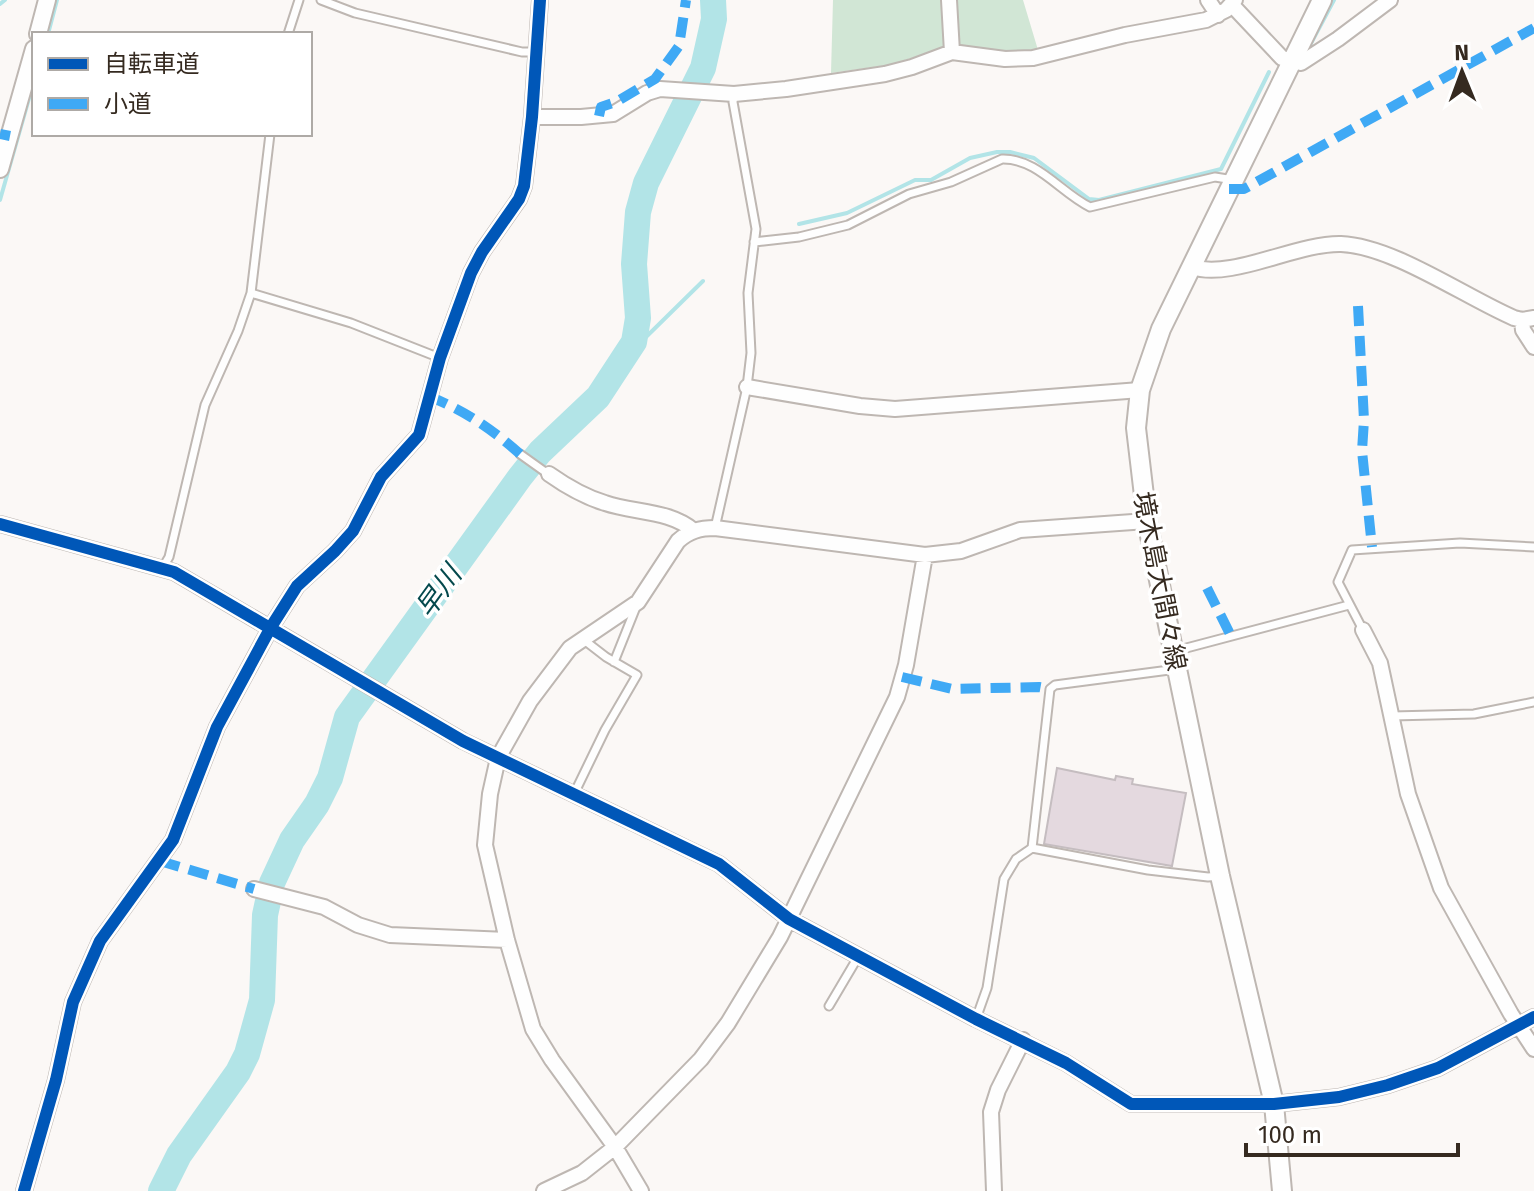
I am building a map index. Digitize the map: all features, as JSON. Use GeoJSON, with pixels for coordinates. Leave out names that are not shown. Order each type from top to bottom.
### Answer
{"type":"FeatureCollection","features":[{"type":"Feature","properties":{"kind":"main road","name":"境木島大間々線"},"geometry":{"type":"LineString","coordinates":[[1282,1191],[1274,1104],[1220,876],[1175,660],[1147,521],[1136,428],[1140,390],[1161,329],[1322,0]]}},
{"type":"Feature","properties":{"kind":"street"},"geometry":{"type":"LineString","coordinates":[[39,32],[47,0]]}},
{"type":"Feature","properties":{"kind":"street"},"geometry":{"type":"LineString","coordinates":[[24,1191],[56,1080],[73,1002],[87,967],[118,913],[173,840],[217,727],[271,627],[297,586],[353,531],[381,477],[419,435],[440,358],[471,273],[519,199],[524,186],[540,0]]}},
{"type":"Feature","properties":{"kind":"street"},"geometry":{"type":"LineString","coordinates":[[949,0],[952,52]]}},
{"type":"Feature","properties":{"kind":"street"},"geometry":{"type":"LineString","coordinates":[[1208,0],[1218,15]]}},
{"type":"Feature","properties":{"kind":"street"},"geometry":{"type":"LineString","coordinates":[[532,117],[613,114],[647,93],[667,89],[734,94],[885,74],[952,52],[1005,59],[1033,58],[1125,35],[1206,20],[1218,15],[1233,2],[1282,58],[1301,63],[1390,0]]}},
{"type":"Feature","properties":{"kind":"street"},"geometry":{"type":"LineString","coordinates":[[0,169],[32,56]]}},
{"type":"Feature","properties":{"kind":"street"},"geometry":{"type":"LineString","coordinates":[[1192,267],[1211,271],[1322,245],[1350,245],[1385,254],[1455,290],[1528,319],[1523,330],[1534,347]]}},
{"type":"Feature","properties":{"kind":"street"},"geometry":{"type":"LineString","coordinates":[[747,387],[895,409],[1140,390]]}},
{"type":"Feature","properties":{"kind":"street"},"geometry":{"type":"LineString","coordinates":[[549,474],[565,486],[606,504],[681,521],[694,531]]}},
{"type":"Feature","properties":{"kind":"street"},"geometry":{"type":"LineString","coordinates":[[641,1191],[615,1147],[533,1029],[507,940],[485,845],[490,794],[498,758],[530,701],[570,648],[638,602],[678,541],[694,531],[715,528],[925,555],[961,551],[1032,528],[1147,521]]}},
{"type":"Feature","properties":{"kind":"street"},"geometry":{"type":"LineString","coordinates":[[0,524],[163,567],[498,758],[719,864],[789,919],[976,1019],[1066,1063],[1122,1100],[1137,1106],[1274,1104],[1339,1097],[1411,1078],[1465,1055],[1534,1017]]}},
{"type":"Feature","properties":{"kind":"street"},"geometry":{"type":"LineString","coordinates":[[544,1191],[582,1173],[615,1147],[701,1059],[719,1035],[789,919],[897,697],[906,665],[925,555]]}},
{"type":"Feature","properties":{"kind":"street"},"geometry":{"type":"LineString","coordinates":[[1363,630],[1380,663],[1408,794],[1441,888],[1511,1014],[1534,1049]]}},
{"type":"Feature","properties":{"kind":"street"},"geometry":{"type":"LineString","coordinates":[[254,889],[324,907],[339,917],[390,935],[507,940]]}},
{"type":"Feature","properties":{"kind":"street"},"geometry":{"type":"LineString","coordinates":[[994,1191],[991,1112],[998,1090],[1023,1040]]}},
{"type":"Feature","properties":{"kind":"lane"},"geometry":{"type":"LineString","coordinates":[[289,32],[299,0]]}},
{"type":"Feature","properties":{"kind":"lane"},"geometry":{"type":"LineString","coordinates":[[321,0],[355,13],[522,52],[535,52]]}},
{"type":"Feature","properties":{"kind":"lane"},"geometry":{"type":"LineString","coordinates":[[715,528],[747,387],[751,353],[748,293],[755,218],[734,94]]}},
{"type":"Feature","properties":{"kind":"lane"},"geometry":{"type":"LineString","coordinates":[[163,567],[169,557],[205,405],[238,331],[251,293],[270,136]]}},
{"type":"Feature","properties":{"kind":"lane"},"geometry":{"type":"LineString","coordinates":[[754,242],[799,237],[848,225],[896,199],[951,182],[1002,159],[1030,166],[1090,207],[1215,177],[1234,180]]}},
{"type":"Feature","properties":{"kind":"lane"},"geometry":{"type":"LineString","coordinates":[[251,293],[351,323],[440,358]]}},
{"type":"Feature","properties":{"kind":"lane"},"geometry":{"type":"LineString","coordinates":[[520,454],[549,474]]}},
{"type":"Feature","properties":{"kind":"lane"},"geometry":{"type":"LineString","coordinates":[[1363,630],[1338,582],[1346,560],[1356,548],[1460,543],[1534,547]]}},
{"type":"Feature","properties":{"kind":"lane"},"geometry":{"type":"LineString","coordinates":[[614,662],[638,602]]}},
{"type":"Feature","properties":{"kind":"lane"},"geometry":{"type":"LineString","coordinates":[[1032,848],[1050,689],[1055,685],[1175,660],[1349,605]]}},
{"type":"Feature","properties":{"kind":"lane"},"geometry":{"type":"LineString","coordinates":[[574,794],[605,730],[637,675],[581,638]]}},
{"type":"Feature","properties":{"kind":"lane"},"geometry":{"type":"LineString","coordinates":[[1390,716],[1474,714],[1534,702]]}},
{"type":"Feature","properties":{"kind":"lane"},"geometry":{"type":"LineString","coordinates":[[976,1019],[989,976],[1004,879],[1016,859],[1032,848],[1148,870],[1220,876]]}},
{"type":"Feature","properties":{"kind":"lane"},"geometry":{"type":"LineString","coordinates":[[829,1006],[858,957]]}},
{"type":"Feature","properties":{"kind":"green space"},"geometry":{"type":"Polygon","coordinates":[[[833,0],[942,0],[945,48],[888,65],[831,73],[833,0]]]}},
{"type":"Feature","properties":{"kind":"green space"},"geometry":{"type":"Polygon","coordinates":[[[955,0],[1023,0],[1038,50],[1008,52],[960,47],[957,43],[955,0]]]}},
{"type":"Feature","properties":{"kind":"building"},"geometry":{"type":"Polygon","coordinates":[[[1057,768],[1115,780],[1116,776],[1133,779],[1132,784],[1186,793],[1172,866],[1044,844],[1057,768]]]}},
{"type":"Feature","properties":{"kind":"waterway"},"geometry":{"type":"LineString","coordinates":[[0,4],[5,0]]}},
{"type":"Feature","properties":{"kind":"waterway"},"geometry":{"type":"LineString","coordinates":[[49,32],[57,0]]}},
{"type":"Feature","properties":{"kind":"waterway","name":"早川"},"geometry":{"type":"LineString","coordinates":[[161,1191],[179,1155],[238,1072],[247,1054],[262,1000],[265,915],[272,883],[292,840],[317,804],[330,778],[347,717],[520,477],[540,452],[598,397],[634,342],[638,318],[634,264],[638,212],[646,183],[703,68],[714,19],[713,0]]}},
{"type":"Feature","properties":{"kind":"waterway"},"geometry":{"type":"LineString","coordinates":[[1308,49],[1334,0]]}},
{"type":"Feature","properties":{"kind":"waterway"},"geometry":{"type":"LineString","coordinates":[[799,224],[847,213],[915,180],[931,180],[970,158],[997,152],[1034,158],[1089,199],[1099,200],[1221,169],[1269,72]]}},
{"type":"Feature","properties":{"kind":"waterway"},"geometry":{"type":"LineString","coordinates":[[0,200],[32,88]]}},
{"type":"Feature","properties":{"kind":"waterway"},"geometry":{"type":"LineString","coordinates":[[634,342],[645,338],[703,281]]}},
{"type":"Feature","properties":{"kind":"marked path"},"geometry":{"type":"LineString","coordinates":[[599,116],[601,107],[616,102],[655,79],[679,46],[686,0]]}},
{"type":"Feature","properties":{"kind":"marked path"},"geometry":{"type":"LineString","coordinates":[[1229,189],[1244,189],[1534,28]]}},
{"type":"Feature","properties":{"kind":"marked path"},"geometry":{"type":"LineString","coordinates":[[0,134],[10,136]]}},
{"type":"Feature","properties":{"kind":"marked path"},"geometry":{"type":"LineString","coordinates":[[1358,306],[1364,420],[1362,451],[1372,547]]}},
{"type":"Feature","properties":{"kind":"marked path"},"geometry":{"type":"LineString","coordinates":[[428,396],[477,421],[520,454]]}},
{"type":"Feature","properties":{"kind":"marked path"},"geometry":{"type":"LineString","coordinates":[[1207,588],[1231,636]]}},
{"type":"Feature","properties":{"kind":"marked path"},"geometry":{"type":"LineString","coordinates":[[902,677],[952,689],[1050,689]]}},
{"type":"Feature","properties":{"kind":"marked path"},"geometry":{"type":"LineString","coordinates":[[160,861],[254,889]]}},
{"type":"Feature","properties":{"kind":"cycle path"},"geometry":{"type":"LineString","coordinates":[[24,1191],[56,1080],[73,1002],[100,941],[173,840],[217,727],[271,627],[297,586],[353,531],[381,477],[419,435],[440,358],[471,273],[519,199],[524,186],[540,0]]}},
{"type":"Feature","properties":{"kind":"cycle path"},"geometry":{"type":"LineString","coordinates":[[0,524],[174,572],[463,741],[719,864],[789,919],[976,1019],[1066,1063],[1131,1104],[1274,1104],[1339,1097],[1438,1068],[1534,1017]]}}]}
